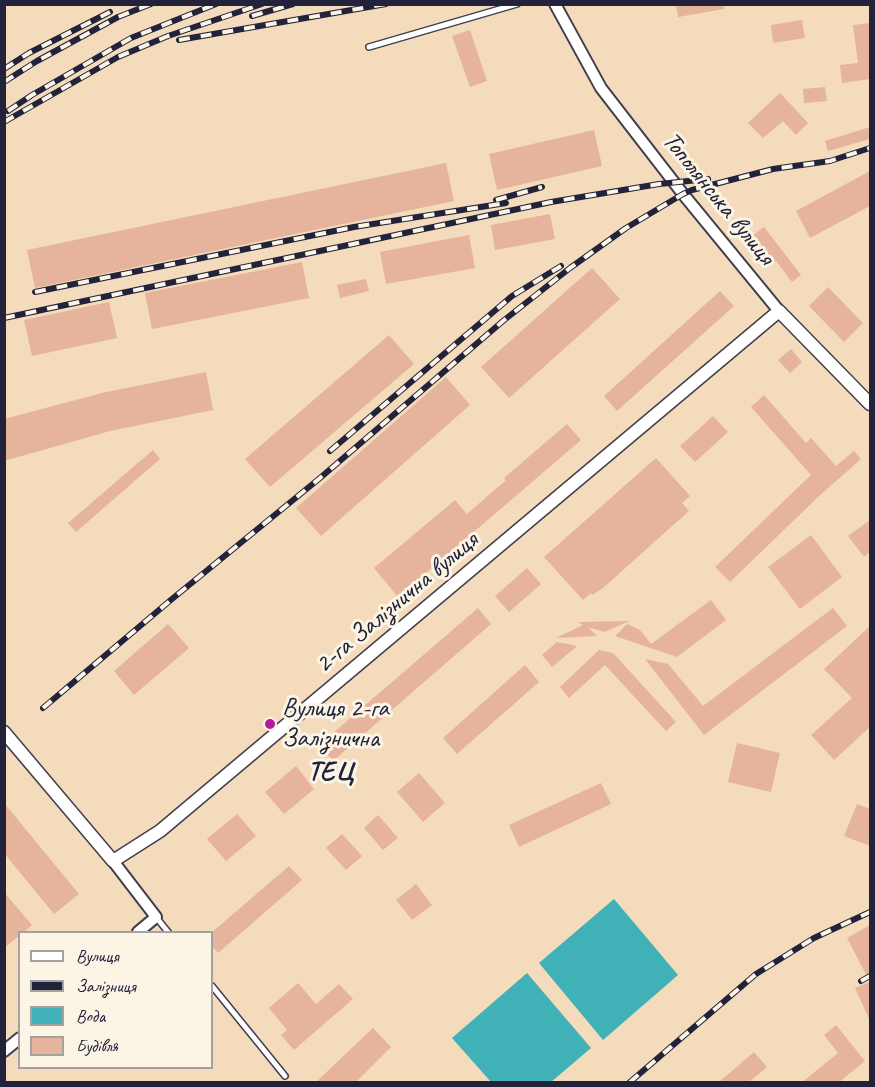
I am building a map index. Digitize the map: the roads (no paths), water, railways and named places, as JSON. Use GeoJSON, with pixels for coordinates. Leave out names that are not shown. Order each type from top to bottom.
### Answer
{"type":"FeatureCollection","features":[{"type":"Feature","properties":{"kind":"street","name":"Тополянська вулиця"},"geometry":{"type":"LineString","coordinates":[[555,4],[601,88],[683,194],[779,311],[870,404]]}},
{"type":"Feature","properties":{"kind":"street","name":"2-га Залізнична вулиця"},"geometry":{"type":"LineString","coordinates":[[113,861],[169,823],[779,311]]}},
{"type":"Feature","properties":{"kind":"street"},"geometry":{"type":"LineString","coordinates":[[4,732],[113,861],[156,917],[140,931]]}},
{"type":"Feature","properties":{"kind":"street"},"geometry":{"type":"LineString","coordinates":[[4,1051],[18,1040]]}},
{"type":"Feature","properties":{"kind":"lane"},"geometry":{"type":"LineString","coordinates":[[369,47],[517,4]]}},
{"type":"Feature","properties":{"kind":"lane"},"geometry":{"type":"LineString","coordinates":[[156,917],[166,931]]}},
{"type":"Feature","properties":{"kind":"lane"},"geometry":{"type":"LineString","coordinates":[[213,987],[285,1076]]}},
{"type":"Feature","properties":{"kind":"water"},"geometry":{"type":"Polygon","coordinates":[[[614,899],[678,975],[603,1040],[539,963],[614,899]]]}},
{"type":"Feature","properties":{"kind":"water"},"geometry":{"type":"Polygon","coordinates":[[[527,973],[591,1048],[551,1082],[491,1082],[452,1038],[527,973]]]}},
{"type":"Feature","properties":{"kind":"railway"},"geometry":{"type":"LineString","coordinates":[[4,82],[37,61],[118,17],[151,4]]}},
{"type":"Feature","properties":{"kind":"railway"},"geometry":{"type":"LineString","coordinates":[[8,111],[131,38],[216,4]]}},
{"type":"Feature","properties":{"kind":"railway"},"geometry":{"type":"LineString","coordinates":[[4,122],[118,57],[168,36],[262,4]]}},
{"type":"Feature","properties":{"kind":"railway"},"geometry":{"type":"LineString","coordinates":[[252,16],[293,4]]}},
{"type":"Feature","properties":{"kind":"railway"},"geometry":{"type":"LineString","coordinates":[[179,40],[386,4]]}},
{"type":"Feature","properties":{"kind":"railway"},"geometry":{"type":"LineString","coordinates":[[4,69],[29,53],[110,12]]}},
{"type":"Feature","properties":{"kind":"railway"},"geometry":{"type":"LineString","coordinates":[[43,708],[320,478],[503,321],[570,268],[626,228],[692,190],[773,169],[830,161],[870,148]]}},
{"type":"Feature","properties":{"kind":"railway"},"geometry":{"type":"LineString","coordinates":[[4,318],[551,202],[659,184],[708,179]]}},
{"type":"Feature","properties":{"kind":"railway"},"geometry":{"type":"LineString","coordinates":[[496,200],[542,187]]}},
{"type":"Feature","properties":{"kind":"railway"},"geometry":{"type":"LineString","coordinates":[[35,292],[354,227],[506,203]]}},
{"type":"Feature","properties":{"kind":"railway"},"geometry":{"type":"LineString","coordinates":[[330,451],[512,296],[561,266]]}},
{"type":"Feature","properties":{"kind":"railway"},"geometry":{"type":"LineString","coordinates":[[630,1082],[756,974],[814,938],[870,912]]}},
{"type":"Feature","properties":{"kind":"railway"},"geometry":{"type":"LineString","coordinates":[[861,981],[870,976]]}},
{"type":"Feature","properties":{"kind":"place","name":"Вулиця 2-га Залізнична"},"geometry":{"type":"Point","coordinates":[270,724]}},
{"type":"Feature","properties":{"kind":"district","name":"ТЕЦ"},"geometry":{"type":"Point","coordinates":[331,773]}}]}
